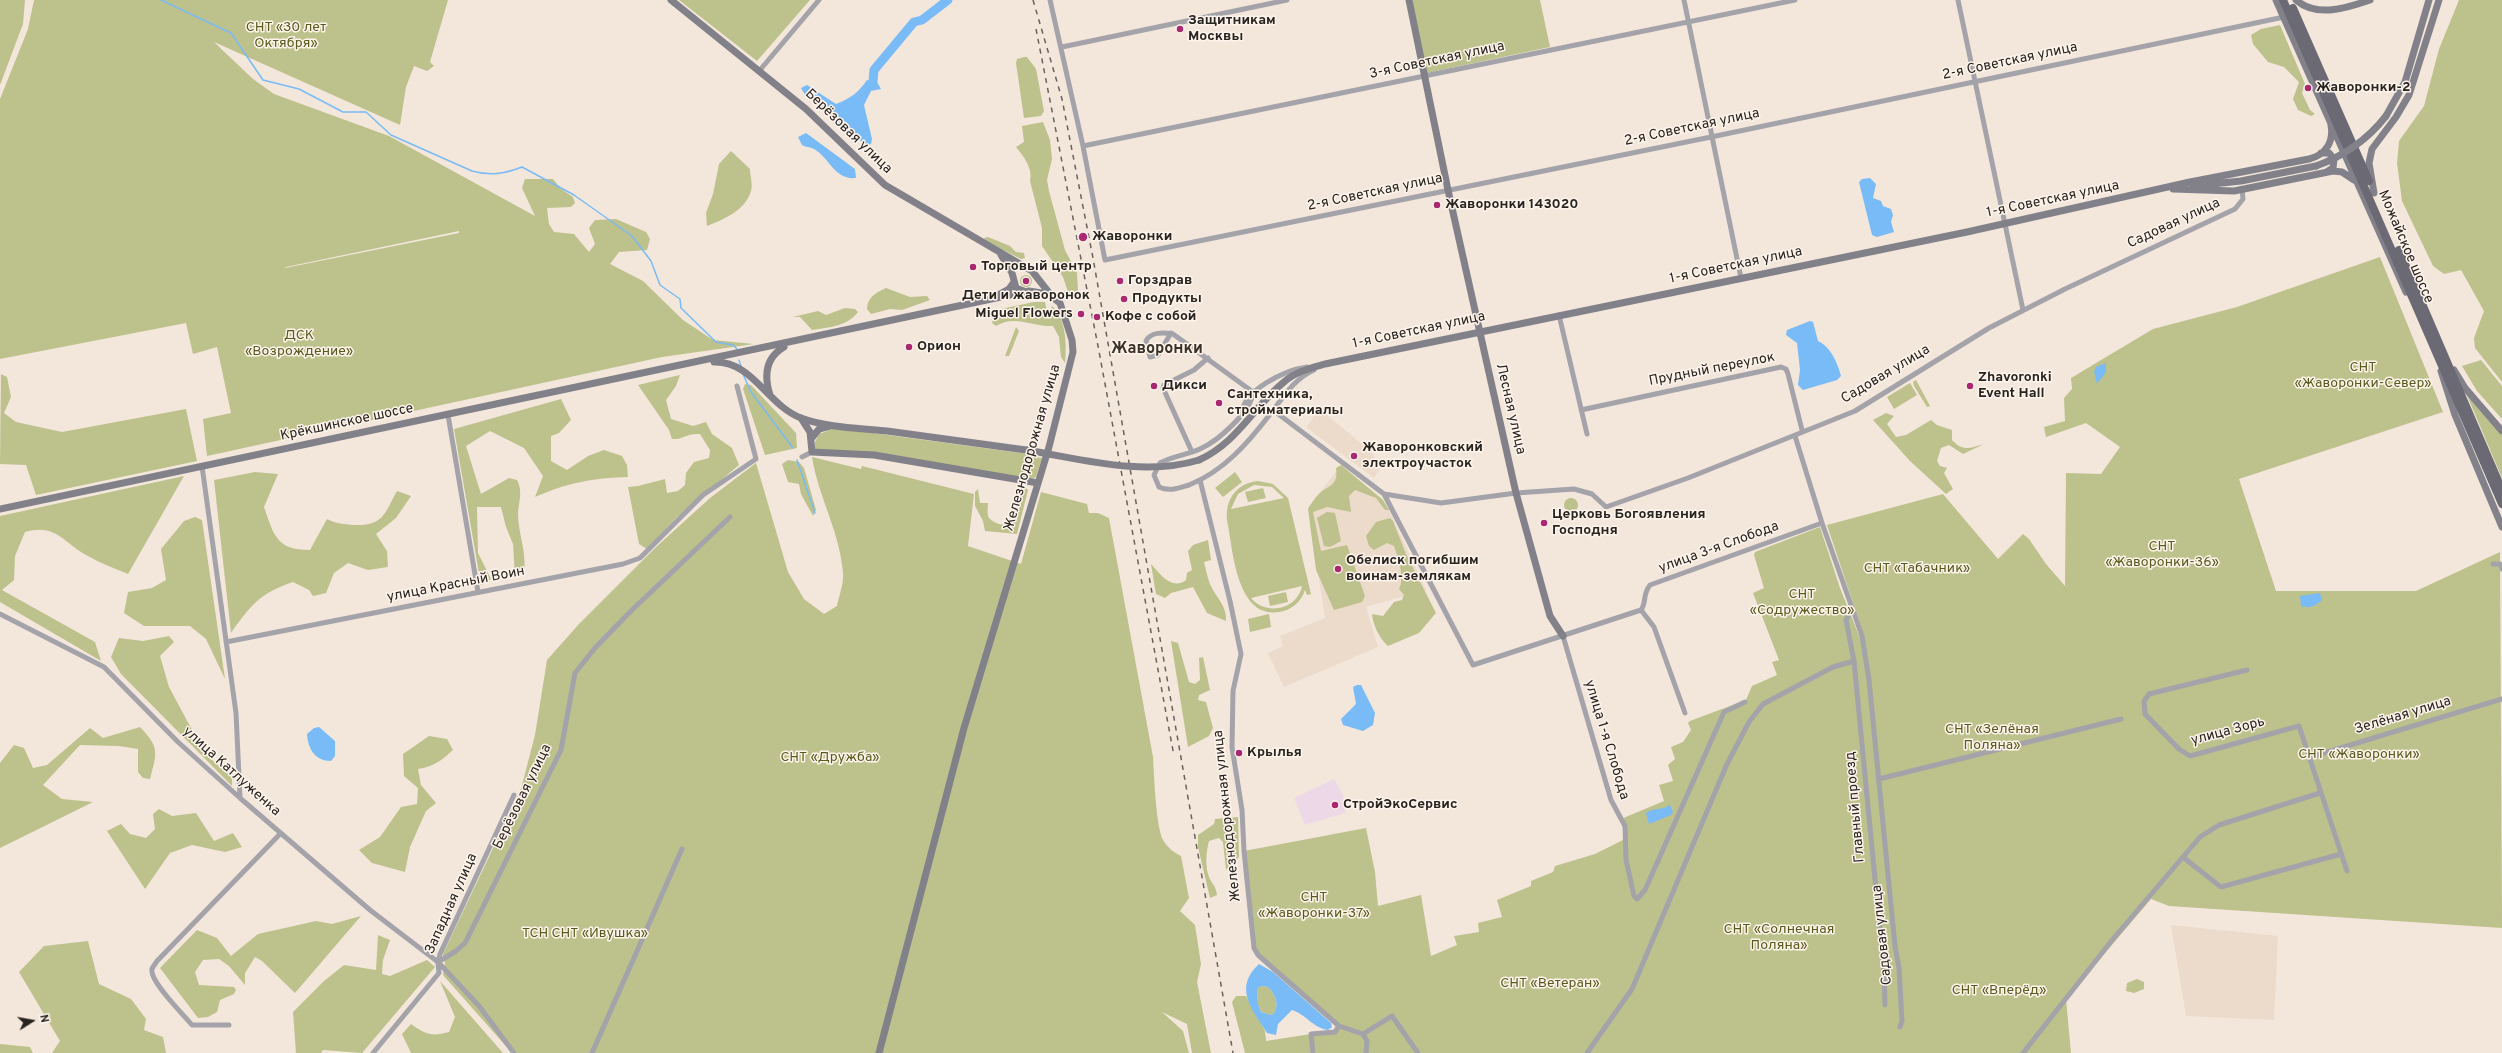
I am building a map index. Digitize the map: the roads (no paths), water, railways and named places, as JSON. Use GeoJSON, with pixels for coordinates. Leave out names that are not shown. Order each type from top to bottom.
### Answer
{"type":"FeatureCollection","features":[{"type":"Feature","properties":{"kind":"main road","name":"Берёзовая улица"},"geometry":{"type":"LineString","coordinates":[[671,0],[760,70],[824,125],[885,185],[1029,270]]}},
{"type":"Feature","properties":{"kind":"main road","name":"Лесная улица"},"geometry":{"type":"LineString","coordinates":[[1409,0],[1448,190],[1516,493],[1550,616],[1563,636]]}},
{"type":"Feature","properties":{"kind":"main road"},"geometry":{"type":"LineString","coordinates":[[2276,0],[2403,285],[2426,327]]}},
{"type":"Feature","properties":{"kind":"main road","name":"Можайское шоссе"},"geometry":{"type":"LineString","coordinates":[[2283,0],[2426,327],[2435,342],[2502,490]]}},
{"type":"Feature","properties":{"kind":"main road","name":"Можайское шоссе"},"geometry":{"type":"LineString","coordinates":[[2289,0],[2374,193],[2502,504]]}},
{"type":"Feature","properties":{"kind":"main road"},"geometry":{"type":"LineString","coordinates":[[2296,0],[2303,5],[2321,10],[2370,0]]}},
{"type":"Feature","properties":{"kind":"main road"},"geometry":{"type":"LineString","coordinates":[[2152,192],[2241,181],[2316,166],[2334,159],[2358,144],[2386,116],[2406,82],[2429,0]]}},
{"type":"Feature","properties":{"kind":"main road"},"geometry":{"type":"LineString","coordinates":[[2374,193],[2369,163],[2372,149],[2396,117],[2409,95],[2439,0]]}},
{"type":"Feature","properties":{"kind":"main road"},"geometry":{"type":"LineString","coordinates":[[2322,154],[2331,140],[2331,125]]}},
{"type":"Feature","properties":{"kind":"main road"},"geometry":{"type":"LineString","coordinates":[[2152,192],[2190,182],[2285,164],[2329,153],[2334,159],[2333,168],[2327,172]]}},
{"type":"Feature","properties":{"kind":"main road"},"geometry":{"type":"LineString","coordinates":[[2167,190],[2222,192],[2327,172],[2344,173],[2357,183]]}},
{"type":"Feature","properties":{"kind":"main road","name":"1-я Советская улица"},"geometry":{"type":"LineString","coordinates":[[700,362],[719,362],[739,368],[770,398],[785,410],[801,418],[833,425],[1026,450],[1147,468],[1176,466],[1199,460],[1215,452],[1234,437],[1284,382],[1306,370],[1326,364],[2152,192]]}},
{"type":"Feature","properties":{"kind":"main road"},"geometry":{"type":"LineString","coordinates":[[1000,253],[1019,290],[1053,297]]}},
{"type":"Feature","properties":{"kind":"main road"},"geometry":{"type":"LineString","coordinates":[[700,362],[987,301],[1029,291],[1036,284],[1036,278],[1029,270],[1019,271],[1014,281],[1006,290],[987,301]]}},
{"type":"Feature","properties":{"kind":"main road","name":"Железнодорожная улица"},"geometry":{"type":"LineString","coordinates":[[879,1053],[964,728],[1060,408],[1073,352],[1072,340],[1063,309],[1036,278]]}},
{"type":"Feature","properties":{"kind":"main road"},"geometry":{"type":"LineString","coordinates":[[2435,342],[2465,388],[2502,431]]}},
{"type":"Feature","properties":{"kind":"main road"},"geometry":{"type":"LineString","coordinates":[[2435,342],[2455,415],[2502,527]]}},
{"type":"Feature","properties":{"kind":"main road"},"geometry":{"type":"LineString","coordinates":[[770,398],[767,381],[768,363],[777,351],[790,343]]}},
{"type":"Feature","properties":{"kind":"main road","name":"Крёкшинское шоссе"},"geometry":{"type":"LineString","coordinates":[[0,509],[700,362]]}},
{"type":"Feature","properties":{"kind":"main road"},"geometry":{"type":"LineString","coordinates":[[801,418],[808,427],[812,452],[874,455],[1038,483]]}},
{"type":"Feature","properties":{"kind":"main road"},"geometry":{"type":"LineString","coordinates":[[811,439],[819,430],[833,425]]}},
{"type":"Feature","properties":{"kind":"street"},"geometry":{"type":"LineString","coordinates":[[760,70],[819,0]]}},
{"type":"Feature","properties":{"kind":"street"},"geometry":{"type":"LineString","coordinates":[[1050,0],[1062,47],[1083,146]]}},
{"type":"Feature","properties":{"kind":"street"},"geometry":{"type":"LineString","coordinates":[[1062,47],[1287,0]]}},
{"type":"Feature","properties":{"kind":"street"},"geometry":{"type":"LineString","coordinates":[[1684,0],[1741,278]]}},
{"type":"Feature","properties":{"kind":"street","name":"3-я Советская улица"},"geometry":{"type":"LineString","coordinates":[[1083,146],[1795,0]]}},
{"type":"Feature","properties":{"kind":"street"},"geometry":{"type":"LineString","coordinates":[[1958,0],[2023,310]]}},
{"type":"Feature","properties":{"kind":"street","name":"2-я Советская улица"},"geometry":{"type":"LineString","coordinates":[[1083,146],[1105,260],[1711,137],[2284,17]]}},
{"type":"Feature","properties":{"kind":"street","name":"Садовая улица"},"geometry":{"type":"LineString","coordinates":[[1516,493],[1574,489],[1592,494],[1606,507],[1795,436],[1802,430],[1856,410],[1983,332],[2023,310],[2235,209],[2243,200],[2242,189]]}},
{"type":"Feature","properties":{"kind":"street"},"geometry":{"type":"LineString","coordinates":[[1559,315],[1587,434]]}},
{"type":"Feature","properties":{"kind":"street"},"geometry":{"type":"LineString","coordinates":[[1170,333],[1158,355],[1150,357],[1146,341],[1147,337],[1154,334],[1170,333],[1208,358],[1253,392]]}},
{"type":"Feature","properties":{"kind":"street"},"geometry":{"type":"LineString","coordinates":[[1192,452],[1163,388],[1164,385],[1194,370],[1208,358]]}},
{"type":"Feature","properties":{"kind":"street"},"geometry":{"type":"LineString","coordinates":[[1326,364],[1301,377],[1232,458],[1217,471],[1200,480],[1170,490],[1162,488],[1156,483],[1155,472],[1160,464],[1192,452],[1214,440],[1249,406],[1253,392],[1293,370],[1326,364]]}},
{"type":"Feature","properties":{"kind":"street","name":"Прудный переулок"},"geometry":{"type":"LineString","coordinates":[[1581,410],[1781,367],[1786,369],[1788,374],[1802,430]]}},
{"type":"Feature","properties":{"kind":"street","name":"улица Красный Воин"},"geometry":{"type":"LineString","coordinates":[[226,642],[623,564],[640,558],[703,495],[756,459],[737,386]]}},
{"type":"Feature","properties":{"kind":"street"},"geometry":{"type":"LineString","coordinates":[[1273,410],[1384,494],[1473,665],[1563,636],[1611,618],[1641,610],[1654,627],[1685,712]]}},
{"type":"Feature","properties":{"kind":"street"},"geometry":{"type":"LineString","coordinates":[[448,415],[478,592]]}},
{"type":"Feature","properties":{"kind":"street","name":"Садовая улица"},"geometry":{"type":"LineString","coordinates":[[1795,436],[1822,524],[1854,612],[1864,649],[1879,779],[1895,946],[1899,968],[1902,1021],[1900,1027]]}},
{"type":"Feature","properties":{"kind":"street"},"geometry":{"type":"LineString","coordinates":[[802,456],[812,452]]}},
{"type":"Feature","properties":{"kind":"street"},"geometry":{"type":"LineString","coordinates":[[202,466],[236,713],[240,798]]}},
{"type":"Feature","properties":{"kind":"street","name":"Железнодорожная улица"},"geometry":{"type":"LineString","coordinates":[[1200,480],[1230,601],[1241,654],[1233,691],[1231,742],[1242,810],[1250,916],[1255,952],[1339,1026]]}},
{"type":"Feature","properties":{"kind":"street"},"geometry":{"type":"LineString","coordinates":[[1384,494],[1442,503],[1516,493]]}},
{"type":"Feature","properties":{"kind":"street","name":"Берёзовая улица"},"geometry":{"type":"LineString","coordinates":[[438,962],[456,951],[464,943],[561,750],[575,673],[595,648],[632,610],[730,517]]}},
{"type":"Feature","properties":{"kind":"street","name":"улица 3-я Слобода"},"geometry":{"type":"LineString","coordinates":[[1641,610],[1644,606],[1644,592],[1650,585],[1822,524]]}},
{"type":"Feature","properties":{"kind":"street"},"geometry":{"type":"LineString","coordinates":[[2493,564],[2500,564],[2502,569]]}},
{"type":"Feature","properties":{"kind":"street","name":"Главный проезд"},"geometry":{"type":"LineString","coordinates":[[1854,612],[1850,613],[1846,620],[1854,661],[1884,973],[1885,1005]]}},
{"type":"Feature","properties":{"kind":"street","name":"улица Катлуженка"},"geometry":{"type":"LineString","coordinates":[[0,614],[104,667],[178,742],[240,798],[370,910],[438,962],[479,1006],[514,1053]]}},
{"type":"Feature","properties":{"kind":"street","name":"улица 1-я Слобода"},"geometry":{"type":"LineString","coordinates":[[1563,636],[1611,800],[1625,826],[1626,860],[1634,896],[1639,899],[1645,890],[1724,712],[1745,702]]}},
{"type":"Feature","properties":{"kind":"street"},"geometry":{"type":"LineString","coordinates":[[1587,1053],[1632,989],[1727,764],[1749,722],[1763,704],[1833,667],[1854,661]]}},
{"type":"Feature","properties":{"kind":"street","name":"улица Зорь"},"geometry":{"type":"LineString","coordinates":[[2247,670],[2149,694],[2144,701],[2145,714],[2179,749],[2190,756],[2299,726],[2311,757]]}},
{"type":"Feature","properties":{"kind":"street","name":"Зелёная улица"},"geometry":{"type":"LineString","coordinates":[[2311,757],[2502,699]]}},
{"type":"Feature","properties":{"kind":"street"},"geometry":{"type":"LineString","coordinates":[[1879,779],[2121,719]]}},
{"type":"Feature","properties":{"kind":"street"},"geometry":{"type":"LineString","coordinates":[[2311,757],[2320,793],[2347,871]]}},
{"type":"Feature","properties":{"kind":"street"},"geometry":{"type":"LineString","coordinates":[[2023,1053],[2113,939],[2184,858],[2200,837],[2219,824],[2320,793]]}},
{"type":"Feature","properties":{"kind":"street","name":"Западная улица"},"geometry":{"type":"LineString","coordinates":[[373,1053],[439,973],[438,962],[514,795]]}},
{"type":"Feature","properties":{"kind":"street"},"geometry":{"type":"LineString","coordinates":[[229,1025],[192,1025],[162,990],[152,974],[152,969],[157,961],[281,833]]}},
{"type":"Feature","properties":{"kind":"street"},"geometry":{"type":"LineString","coordinates":[[592,1053],[682,849]]}},
{"type":"Feature","properties":{"kind":"street"},"geometry":{"type":"LineString","coordinates":[[2184,858],[2221,887],[2341,854]]}},
{"type":"Feature","properties":{"kind":"street"},"geometry":{"type":"LineString","coordinates":[[1363,1034],[1392,1016],[1418,1053]]}},
{"type":"Feature","properties":{"kind":"street"},"geometry":{"type":"LineString","coordinates":[[1313,1053],[1311,1034],[1335,1032],[1339,1026],[1363,1034],[1367,1042],[1366,1053]]}},
{"type":"Feature","properties":{"kind":"water"},"geometry":{"type":"Polygon","coordinates":[[[867,80],[877,82],[881,89],[871,91],[864,105],[872,139],[871,144],[867,146],[805,95],[801,88],[807,85],[836,104],[854,95],[867,80]]]}},
{"type":"Feature","properties":{"kind":"water"},"geometry":{"type":"Polygon","coordinates":[[[806,133],[855,169],[856,178],[842,176],[814,149],[802,145],[798,137],[806,133]]]}},
{"type":"Feature","properties":{"kind":"water"},"geometry":{"type":"Polygon","coordinates":[[[1870,178],[1876,184],[1873,198],[1881,201],[1883,206],[1891,209],[1893,215],[1891,222],[1894,232],[1877,237],[1872,235],[1859,182],[1862,179],[1870,178]]]}},
{"type":"Feature","properties":{"kind":"water"},"geometry":{"type":"Polygon","coordinates":[[[1810,321],[1813,322],[1818,341],[1827,347],[1833,356],[1841,376],[1837,380],[1803,390],[1798,385],[1800,370],[1797,343],[1786,335],[1787,330],[1810,321]]]}},
{"type":"Feature","properties":{"kind":"water"},"geometry":{"type":"Polygon","coordinates":[[[2106,363],[2106,372],[2097,384],[2094,372],[2096,367],[2106,363]]]}},
{"type":"Feature","properties":{"kind":"water"},"geometry":{"type":"Polygon","coordinates":[[[2320,593],[2322,600],[2317,604],[2310,607],[2301,606],[2300,596],[2320,593]]]}},
{"type":"Feature","properties":{"kind":"water"},"geometry":{"type":"Polygon","coordinates":[[[1361,685],[1375,713],[1373,725],[1363,731],[1343,725],[1341,719],[1356,704],[1353,687],[1361,685]]]}},
{"type":"Feature","properties":{"kind":"water"},"geometry":{"type":"Polygon","coordinates":[[[319,727],[335,741],[335,756],[331,761],[317,757],[309,745],[307,734],[314,728],[319,727]]]}},
{"type":"Feature","properties":{"kind":"water"},"geometry":{"type":"Polygon","coordinates":[[[1670,805],[1673,812],[1671,815],[1649,824],[1646,813],[1670,805]]]}},
{"type":"Feature","properties":{"kind":"water"},"geometry":{"type":"Polygon","coordinates":[[[1259,964],[1273,972],[1331,1023],[1332,1027],[1328,1030],[1318,1027],[1302,1015],[1292,1010],[1278,1024],[1276,1035],[1267,1033],[1251,1007],[1248,998],[1246,990],[1247,982],[1251,973],[1259,964]],[[1261,986],[1257,989],[1258,1004],[1261,1012],[1272,1015],[1275,1012],[1277,1004],[1273,993],[1268,987],[1261,986]]]}},
{"type":"Feature","properties":{"kind":"waterway"},"geometry":{"type":"LineString","coordinates":[[161,0],[231,33],[263,80],[299,89],[343,112],[366,112],[391,135],[472,171],[497,174],[522,167],[574,195],[632,236],[651,261],[660,285],[680,299],[681,308],[716,342],[733,345],[737,349]]}},
{"type":"Feature","properties":{"kind":"waterway"},"geometry":{"type":"LineString","coordinates":[[873,81],[874,70],[914,22],[922,20],[948,0]]}},
{"type":"Feature","properties":{"kind":"waterway"},"geometry":{"type":"LineString","coordinates":[[739,360],[741,366]]}},
{"type":"Feature","properties":{"kind":"waterway"},"geometry":{"type":"LineString","coordinates":[[743,374],[751,392],[793,448]]}},
{"type":"Feature","properties":{"kind":"waterway"},"geometry":{"type":"LineString","coordinates":[[797,460],[815,513]]}},
{"type":"Feature","properties":{"kind":"railway"},"geometry":{"type":"LineString","coordinates":[[1033,0],[1062,99],[1093,258],[1233,1053]]}},
{"type":"Feature","properties":{"kind":"railway"},"geometry":{"type":"LineString","coordinates":[[1036,29],[1098,346],[1174,756]]}},
{"type":"Feature","properties":{"kind":"place","name":"Защитникам Москвы"},"geometry":{"type":"Point","coordinates":[1180,29]}},
{"type":"Feature","properties":{"kind":"place","name":"Жаворонки-2"},"geometry":{"type":"Point","coordinates":[2308,88]}},
{"type":"Feature","properties":{"kind":"place","name":"Жаворонки 143020"},"geometry":{"type":"Point","coordinates":[1437,205]}},
{"type":"Feature","properties":{"kind":"place","name":"Жаворонки"},"geometry":{"type":"Point","coordinates":[1083,237]}},
{"type":"Feature","properties":{"kind":"place","name":"Торговый центр"},"geometry":{"type":"Point","coordinates":[973,267]}},
{"type":"Feature","properties":{"kind":"place","name":"Дети и жаворонок"},"geometry":{"type":"Point","coordinates":[1026,281]}},
{"type":"Feature","properties":{"kind":"place","name":"Горздрав"},"geometry":{"type":"Point","coordinates":[1120,281]}},
{"type":"Feature","properties":{"kind":"place","name":"Продукты"},"geometry":{"type":"Point","coordinates":[1124,299]}},
{"type":"Feature","properties":{"kind":"place","name":"Miguel Flowers"},"geometry":{"type":"Point","coordinates":[1081,314]}},
{"type":"Feature","properties":{"kind":"place","name":"Кофе с собой"},"geometry":{"type":"Point","coordinates":[1097,317]}},
{"type":"Feature","properties":{"kind":"place","name":"Орион"},"geometry":{"type":"Point","coordinates":[909,347]}},
{"type":"Feature","properties":{"kind":"place","name":"Дикси"},"geometry":{"type":"Point","coordinates":[1154,386]}},
{"type":"Feature","properties":{"kind":"place","name":"Zhavoronki Event Hall"},"geometry":{"type":"Point","coordinates":[1970,386]}},
{"type":"Feature","properties":{"kind":"place","name":"Сантехника, стройматериалы"},"geometry":{"type":"Point","coordinates":[1219,403]}},
{"type":"Feature","properties":{"kind":"place","name":"Жаворонковский электроучасток"},"geometry":{"type":"Point","coordinates":[1354,456]}},
{"type":"Feature","properties":{"kind":"place","name":"Церковь Богоявления Господня"},"geometry":{"type":"Point","coordinates":[1544,523]}},
{"type":"Feature","properties":{"kind":"place","name":"Обелиск погибшим воинам-землякам"},"geometry":{"type":"Point","coordinates":[1338,569]}},
{"type":"Feature","properties":{"kind":"place","name":"Крылья"},"geometry":{"type":"Point","coordinates":[1239,753]}},
{"type":"Feature","properties":{"kind":"place","name":"СтройЭкоСервис"},"geometry":{"type":"Point","coordinates":[1335,805]}},
{"type":"Feature","properties":{"kind":"district","name":"Жаворонки"},"geometry":{"type":"Point","coordinates":[1157,350]}},
{"type":"Feature","properties":{"kind":"park label","name":"СНТ «30 лет Октября»"},"geometry":{"type":"Point","coordinates":[286,36]}},
{"type":"Feature","properties":{"kind":"park label","name":"ДСК «Возрождение»"},"geometry":{"type":"Point","coordinates":[299,344]}},
{"type":"Feature","properties":{"kind":"park label","name":"СНТ «Жаворонки-Север»"},"geometry":{"type":"Point","coordinates":[2363,376]}},
{"type":"Feature","properties":{"kind":"park label","name":"СНТ «Жаворонки-36»"},"geometry":{"type":"Point","coordinates":[2162,556]}},
{"type":"Feature","properties":{"kind":"park label","name":"СНТ «Табачник»"},"geometry":{"type":"Point","coordinates":[1917,569]}},
{"type":"Feature","properties":{"kind":"park label","name":"СНТ «Содружество»"},"geometry":{"type":"Point","coordinates":[1802,604]}},
{"type":"Feature","properties":{"kind":"park label","name":"СНТ «Зелёная Поляна»"},"geometry":{"type":"Point","coordinates":[1992,738]}},
{"type":"Feature","properties":{"kind":"park label","name":"СНТ «Жаворонки»"},"geometry":{"type":"Point","coordinates":[2359,755]}},
{"type":"Feature","properties":{"kind":"park label","name":"СНТ «Дружба»"},"geometry":{"type":"Point","coordinates":[830,758]}},
{"type":"Feature","properties":{"kind":"park label","name":"СНТ «Жаворонки-37»"},"geometry":{"type":"Point","coordinates":[1314,906]}},
{"type":"Feature","properties":{"kind":"park label","name":"ТСН СНТ «Ивушка»"},"geometry":{"type":"Point","coordinates":[585,934]}},
{"type":"Feature","properties":{"kind":"park label","name":"СНТ «Солнечная Поляна»"},"geometry":{"type":"Point","coordinates":[1779,938]}},
{"type":"Feature","properties":{"kind":"park label","name":"СНТ «Ветеран»"},"geometry":{"type":"Point","coordinates":[1550,984]}},
{"type":"Feature","properties":{"kind":"park label","name":"СНТ «Вперёд»"},"geometry":{"type":"Point","coordinates":[1999,991]}}]}
